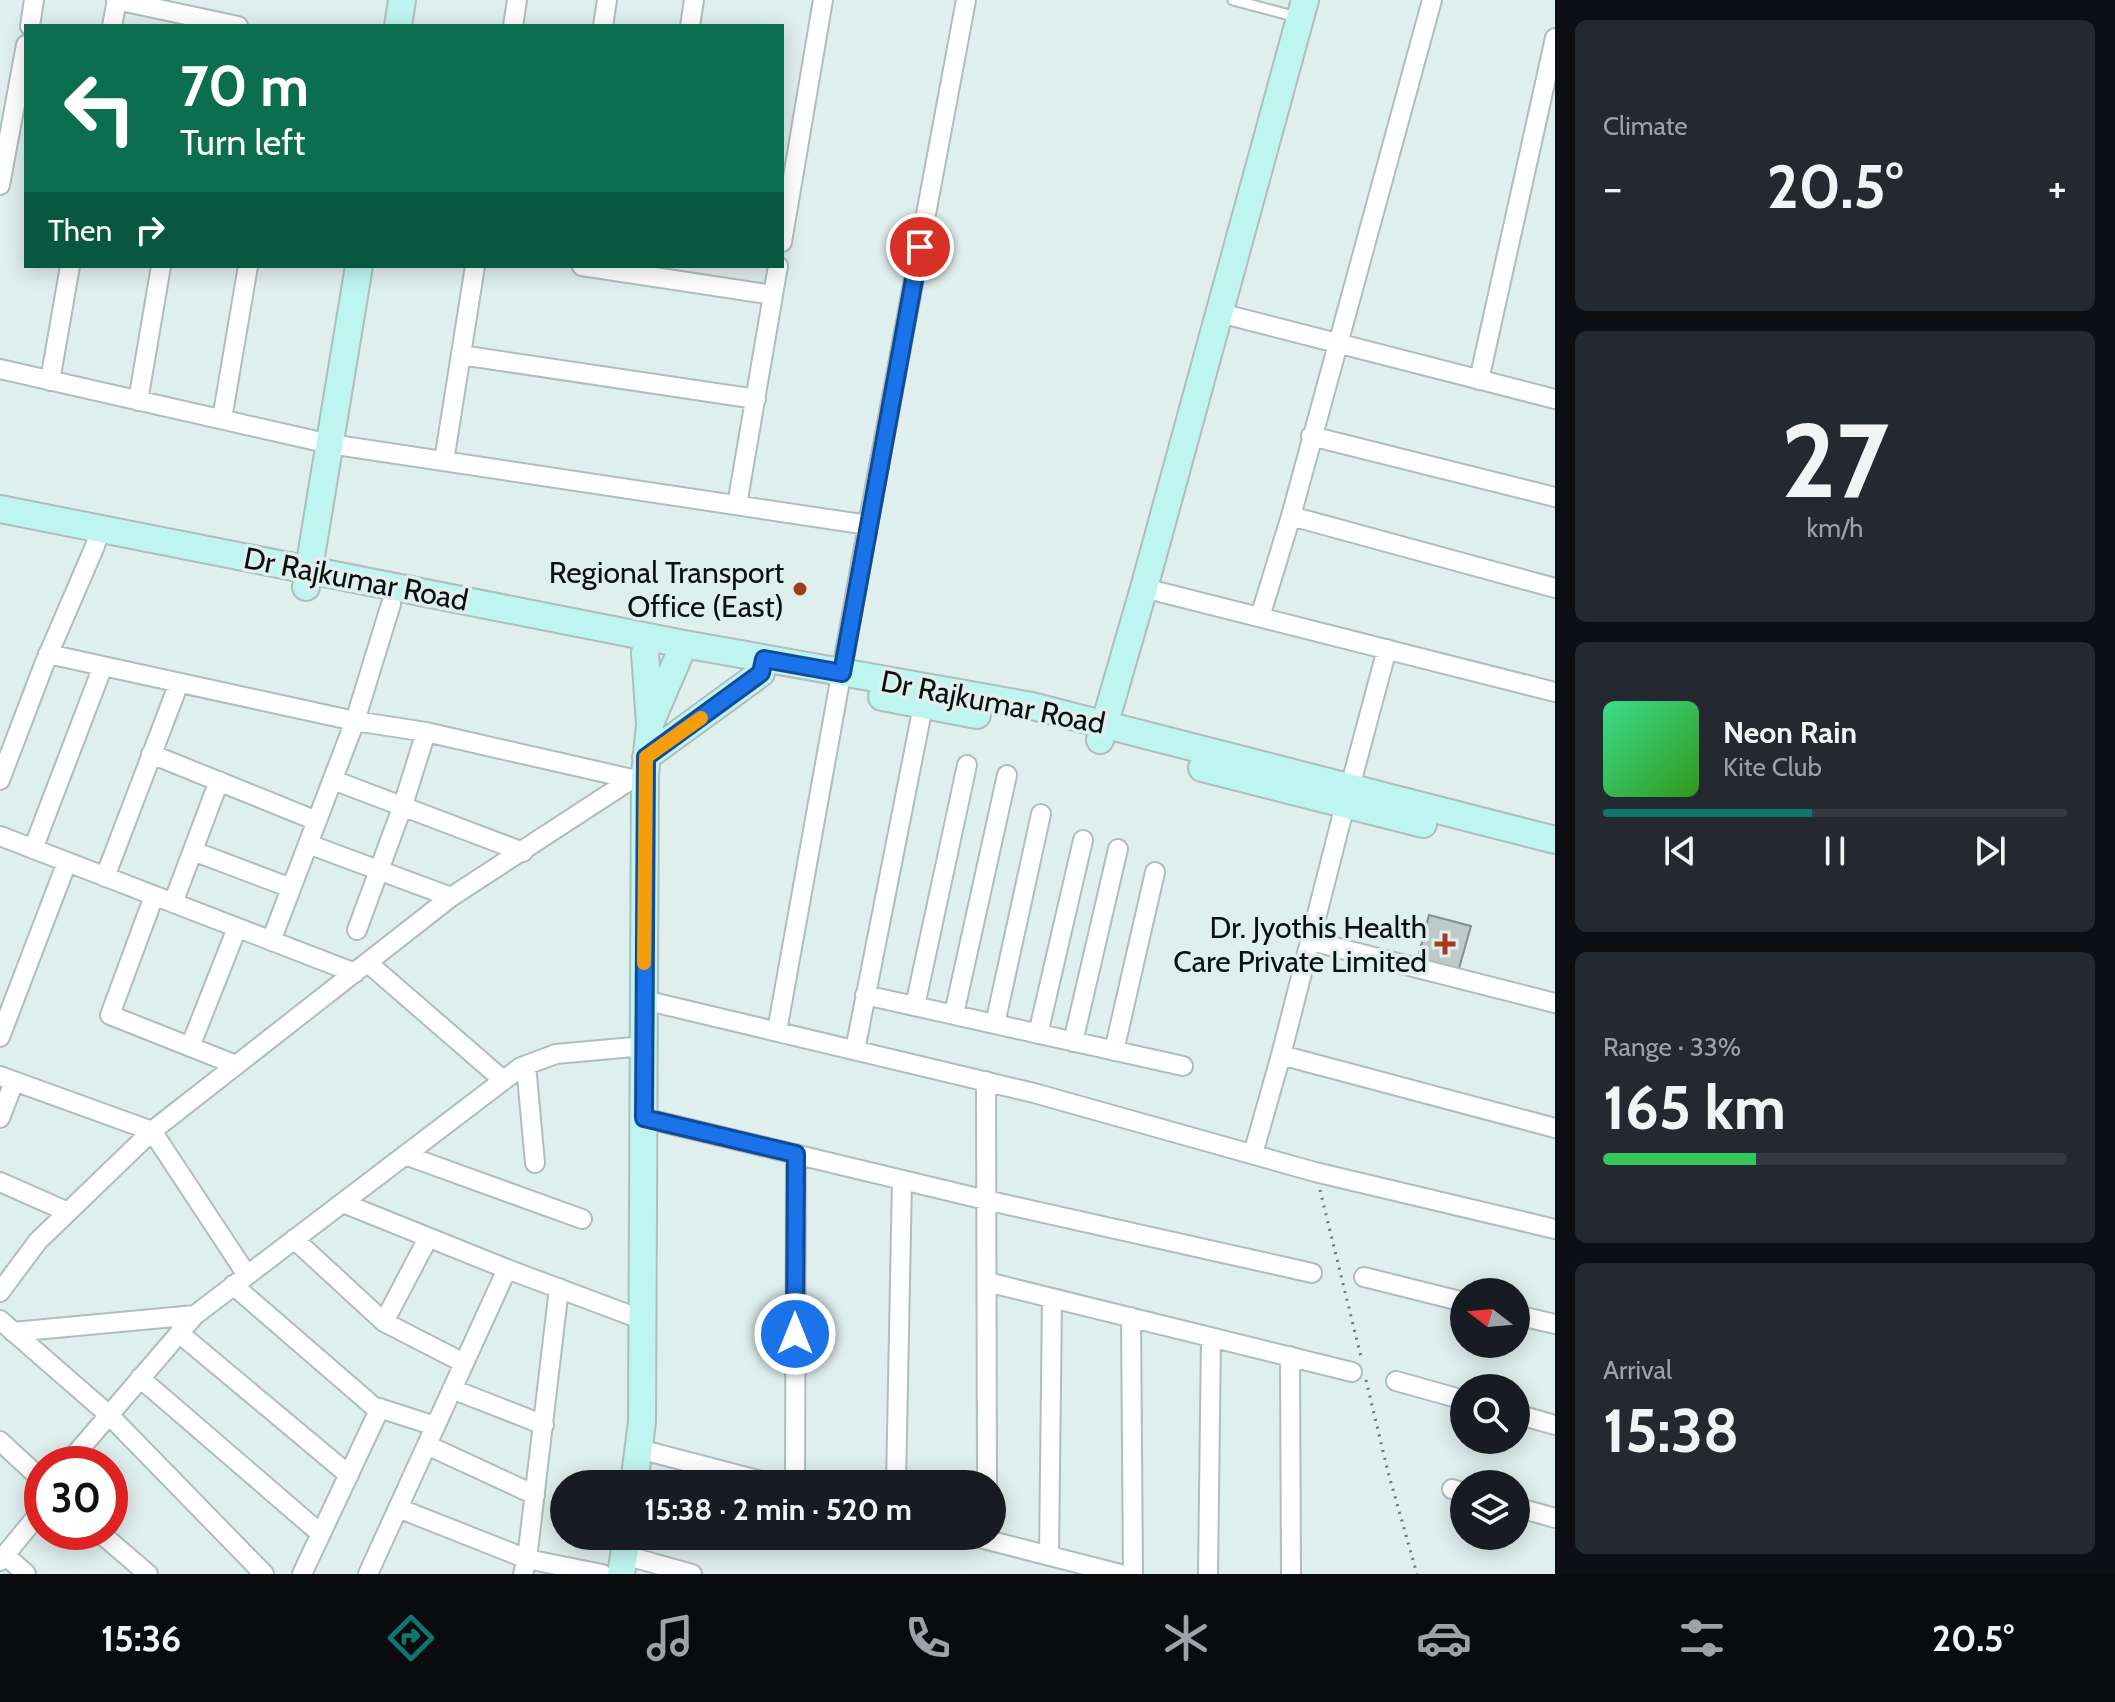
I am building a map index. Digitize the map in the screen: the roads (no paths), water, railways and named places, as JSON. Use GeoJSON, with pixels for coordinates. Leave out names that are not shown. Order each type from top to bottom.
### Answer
{"type":"FeatureCollection","features":[{"type":"Feature","properties":{"kind":"main road"},"geometry":{"type":"LineString","coordinates":[[398,24],[402,0]]}},
{"type":"Feature","properties":{"kind":"main road"},"geometry":{"type":"LineString","coordinates":[[1102,733],[1303,9]]}},
{"type":"Feature","properties":{"kind":"main road"},"geometry":{"type":"LineString","coordinates":[[308,579],[359,268]]}},
{"type":"Feature","properties":{"kind":"main road","name":"Dr Rajkumar Road"},"geometry":{"type":"LineString","coordinates":[[0,509],[98,538]]}},
{"type":"Feature","properties":{"kind":"main road","name":"Dr Rajkumar Road"},"geometry":{"type":"LineString","coordinates":[[0,528],[98,538],[646,645]]}},
{"type":"Feature","properties":{"kind":"main road","name":"Dr Rajkumar Road"},"geometry":{"type":"LineString","coordinates":[[308,579],[391,604],[841,680],[1032,706],[1102,733],[1347,796],[1555,857]]}},
{"type":"Feature","properties":{"kind":"main road"},"geometry":{"type":"LineString","coordinates":[[646,645],[650,724]]}},
{"type":"Feature","properties":{"kind":"main road"},"geometry":{"type":"LineString","coordinates":[[636,1470],[642,1422],[643,1320],[641,770],[650,724],[682,651]]}},
{"type":"Feature","properties":{"kind":"main road"},"geometry":{"type":"LineString","coordinates":[[641,770],[763,666]]}},
{"type":"Feature","properties":{"kind":"main road","name":"Dr Rajkumar Road"},"geometry":{"type":"LineString","coordinates":[[841,680],[923,706],[1102,733]]}},
{"type":"Feature","properties":{"kind":"main road","name":"Dr Rajkumar Road"},"geometry":{"type":"LineString","coordinates":[[1347,796],[1555,840]]}},
{"type":"Feature","properties":{"kind":"street"},"geometry":{"type":"LineString","coordinates":[[30,24],[34,0]]}},
{"type":"Feature","properties":{"kind":"street"},"geometry":{"type":"LineString","coordinates":[[112,24],[116,0],[201,22]]}},
{"type":"Feature","properties":{"kind":"street"},"geometry":{"type":"LineString","coordinates":[[513,24],[517,0]]}},
{"type":"Feature","properties":{"kind":"street"},"geometry":{"type":"LineString","coordinates":[[603,24],[607,0]]}},
{"type":"Feature","properties":{"kind":"street"},"geometry":{"type":"LineString","coordinates":[[690,24],[694,0]]}},
{"type":"Feature","properties":{"kind":"street"},"geometry":{"type":"LineString","coordinates":[[784,230],[823,0]]}},
{"type":"Feature","properties":{"kind":"street"},"geometry":{"type":"LineString","coordinates":[[777,1031],[966,0]]}},
{"type":"Feature","properties":{"kind":"street"},"geometry":{"type":"LineString","coordinates":[[1260,617],[1291,516],[1432,0]]}},
{"type":"Feature","properties":{"kind":"street"},"geometry":{"type":"LineString","coordinates":[[1479,380],[1555,38]]}},
{"type":"Feature","properties":{"kind":"street"},"geometry":{"type":"LineString","coordinates":[[0,185],[24,56]]}},
{"type":"Feature","properties":{"kind":"street"},"geometry":{"type":"LineString","coordinates":[[50,381],[70,268]]}},
{"type":"Feature","properties":{"kind":"street"},"geometry":{"type":"LineString","coordinates":[[138,401],[161,268]]}},
{"type":"Feature","properties":{"kind":"street"},"geometry":{"type":"LineString","coordinates":[[222,419],[248,268]]}},
{"type":"Feature","properties":{"kind":"street"},"geometry":{"type":"LineString","coordinates":[[444,461],[475,268]]}},
{"type":"Feature","properties":{"kind":"street"},"geometry":{"type":"LineString","coordinates":[[610,268],[651,271],[773,295]]}},
{"type":"Feature","properties":{"kind":"street"},"geometry":{"type":"LineString","coordinates":[[737,505],[778,268]]}},
{"type":"Feature","properties":{"kind":"street"},"geometry":{"type":"LineString","coordinates":[[1220,313],[1555,399]]}},
{"type":"Feature","properties":{"kind":"street"},"geometry":{"type":"LineString","coordinates":[[461,355],[756,399]]}},
{"type":"Feature","properties":{"kind":"street"},"geometry":{"type":"LineString","coordinates":[[0,369],[330,444],[868,525]]}},
{"type":"Feature","properties":{"kind":"street"},"geometry":{"type":"LineString","coordinates":[[1311,436],[1555,497]]}},
{"type":"Feature","properties":{"kind":"street"},"geometry":{"type":"LineString","coordinates":[[1291,516],[1555,588]]}},
{"type":"Feature","properties":{"kind":"street"},"geometry":{"type":"LineString","coordinates":[[0,780],[5,751],[98,538]]}},
{"type":"Feature","properties":{"kind":"street"},"geometry":{"type":"LineString","coordinates":[[1144,588],[1555,692]]}},
{"type":"Feature","properties":{"kind":"street"},"geometry":{"type":"LineString","coordinates":[[271,941],[355,721],[391,604]]}},
{"type":"Feature","properties":{"kind":"street"},"geometry":{"type":"LineString","coordinates":[[1253,1154],[1387,649]]}},
{"type":"Feature","properties":{"kind":"street"},"geometry":{"type":"LineString","coordinates":[[48,654],[355,721],[641,770]]}},
{"type":"Feature","properties":{"kind":"street"},"geometry":{"type":"LineString","coordinates":[[33,849],[103,666]]}},
{"type":"Feature","properties":{"kind":"street"},"geometry":{"type":"LineString","coordinates":[[105,877],[179,683]]}},
{"type":"Feature","properties":{"kind":"street"},"geometry":{"type":"LineString","coordinates":[[855,1050],[923,706]]}},
{"type":"Feature","properties":{"kind":"street"},"geometry":{"type":"LineString","coordinates":[[357,930],[426,732]]}},
{"type":"Feature","properties":{"kind":"street"},"geometry":{"type":"LineString","coordinates":[[151,754],[317,821]]}},
{"type":"Feature","properties":{"kind":"street"},"geometry":{"type":"LineString","coordinates":[[915,1006],[967,765]]}},
{"type":"Feature","properties":{"kind":"street"},"geometry":{"type":"LineString","coordinates":[[0,1292],[38,1241],[152,1131],[451,897],[523,852],[641,770]]}},
{"type":"Feature","properties":{"kind":"street"},"geometry":{"type":"LineString","coordinates":[[954,1014],[1007,775]]}},
{"type":"Feature","properties":{"kind":"street"},"geometry":{"type":"LineString","coordinates":[[333,780],[523,852]]}},
{"type":"Feature","properties":{"kind":"street"},"geometry":{"type":"LineString","coordinates":[[173,903],[219,781]]}},
{"type":"Feature","properties":{"kind":"street"},"geometry":{"type":"LineString","coordinates":[[995,1024],[1041,814]]}},
{"type":"Feature","properties":{"kind":"street"},"geometry":{"type":"LineString","coordinates":[[0,836],[271,941],[362,968],[503,1080]]}},
{"type":"Feature","properties":{"kind":"street"},"geometry":{"type":"LineString","coordinates":[[1038,1034],[1083,840]]}},
{"type":"Feature","properties":{"kind":"street"},"geometry":{"type":"LineString","coordinates":[[308,844],[451,897]]}},
{"type":"Feature","properties":{"kind":"street"},"geometry":{"type":"LineString","coordinates":[[1073,1042],[1118,849]]}},
{"type":"Feature","properties":{"kind":"street"},"geometry":{"type":"LineString","coordinates":[[193,851],[291,888]]}},
{"type":"Feature","properties":{"kind":"street"},"geometry":{"type":"LineString","coordinates":[[0,1037],[67,862]]}},
{"type":"Feature","properties":{"kind":"street"},"geometry":{"type":"LineString","coordinates":[[1114,1051],[1155,872]]}},
{"type":"Feature","properties":{"kind":"street"},"geometry":{"type":"LineString","coordinates":[[154,896],[110,1015],[236,1065]]}},
{"type":"Feature","properties":{"kind":"street"},"geometry":{"type":"LineString","coordinates":[[190,1047],[237,928]]}},
{"type":"Feature","properties":{"kind":"street"},"geometry":{"type":"LineString","coordinates":[[1311,941],[1555,1003]]}},
{"type":"Feature","properties":{"kind":"street"},"geometry":{"type":"LineString","coordinates":[[865,995],[1183,1066]]}},
{"type":"Feature","properties":{"kind":"street"},"geometry":{"type":"LineString","coordinates":[[644,1000],[1034,1093],[1315,1172],[1555,1229]]}},
{"type":"Feature","properties":{"kind":"street"},"geometry":{"type":"LineString","coordinates":[[82,1446],[195,1315],[521,1067],[556,1054],[644,1046]]}},
{"type":"Feature","properties":{"kind":"street"},"geometry":{"type":"LineString","coordinates":[[1281,1055],[1555,1128]]}},
{"type":"Feature","properties":{"kind":"street"},"geometry":{"type":"LineString","coordinates":[[526,1065],[535,1163]]}},
{"type":"Feature","properties":{"kind":"street"},"geometry":{"type":"LineString","coordinates":[[0,1118],[7,1079],[152,1131],[240,1280],[373,1406],[435,1426]]}},
{"type":"Feature","properties":{"kind":"street"},"geometry":{"type":"LineString","coordinates":[[986,1081],[987,1470]]}},
{"type":"Feature","properties":{"kind":"street"},"geometry":{"type":"LineString","coordinates":[[644,1118],[986,1200],[1312,1273]]}},
{"type":"Feature","properties":{"kind":"street"},"geometry":{"type":"LineString","coordinates":[[795,1470],[796,1154]]}},
{"type":"Feature","properties":{"kind":"street"},"geometry":{"type":"LineString","coordinates":[[405,1155],[582,1219]]}},
{"type":"Feature","properties":{"kind":"street"},"geometry":{"type":"LineString","coordinates":[[896,1470],[902,1180]]}},
{"type":"Feature","properties":{"kind":"street"},"geometry":{"type":"LineString","coordinates":[[0,1182],[68,1212]]}},
{"type":"Feature","properties":{"kind":"street"},"geometry":{"type":"LineString","coordinates":[[343,1203],[643,1320]]}},
{"type":"Feature","properties":{"kind":"street"},"geometry":{"type":"LineString","coordinates":[[384,1322],[428,1238]]}},
{"type":"Feature","properties":{"kind":"street"},"geometry":{"type":"LineString","coordinates":[[294,1239],[384,1322],[464,1363]]}},
{"type":"Feature","properties":{"kind":"street"},"geometry":{"type":"LineString","coordinates":[[368,1574],[507,1269]]}},
{"type":"Feature","properties":{"kind":"street"},"geometry":{"type":"LineString","coordinates":[[1364,1277],[1450,1298]]}},
{"type":"Feature","properties":{"kind":"street"},"geometry":{"type":"LineString","coordinates":[[987,1282],[1360,1373]]}},
{"type":"Feature","properties":{"kind":"street"},"geometry":{"type":"LineString","coordinates":[[525,1566],[559,1288]]}},
{"type":"Feature","properties":{"kind":"street"},"geometry":{"type":"LineString","coordinates":[[1049,1556],[1052,1298]]}},
{"type":"Feature","properties":{"kind":"street"},"geometry":{"type":"LineString","coordinates":[[6,1326],[195,1315]]}},
{"type":"Feature","properties":{"kind":"street"},"geometry":{"type":"LineString","coordinates":[[1131,1317],[1133,1574]]}},
{"type":"Feature","properties":{"kind":"street"},"geometry":{"type":"LineString","coordinates":[[1530,1318],[1555,1324]]}},
{"type":"Feature","properties":{"kind":"street"},"geometry":{"type":"LineString","coordinates":[[6,1326],[109,1415],[264,1574]]}},
{"type":"Feature","properties":{"kind":"street"},"geometry":{"type":"LineString","coordinates":[[179,1333],[349,1475]]}},
{"type":"Feature","properties":{"kind":"street"},"geometry":{"type":"LineString","coordinates":[[1208,1574],[1211,1337]]}},
{"type":"Feature","properties":{"kind":"street"},"geometry":{"type":"LineString","coordinates":[[1290,1356],[1291,1574]]}},
{"type":"Feature","properties":{"kind":"street"},"geometry":{"type":"LineString","coordinates":[[140,1378],[321,1534]]}},
{"type":"Feature","properties":{"kind":"street"},"geometry":{"type":"LineString","coordinates":[[1396,1381],[1450,1396]]}},
{"type":"Feature","properties":{"kind":"street"},"geometry":{"type":"LineString","coordinates":[[452,1389],[544,1425]]}},
{"type":"Feature","properties":{"kind":"street"},"geometry":{"type":"LineString","coordinates":[[302,1574],[380,1408]]}},
{"type":"Feature","properties":{"kind":"street"},"geometry":{"type":"LineString","coordinates":[[1530,1418],[1555,1425]]}},
{"type":"Feature","properties":{"kind":"street"},"geometry":{"type":"LineString","coordinates":[[1,1444],[24,1464]]}},
{"type":"Feature","properties":{"kind":"street"},"geometry":{"type":"LineString","coordinates":[[427,1445],[535,1495]]}},
{"type":"Feature","properties":{"kind":"street"},"geometry":{"type":"LineString","coordinates":[[639,1449],[719,1470]]}},
{"type":"Feature","properties":{"kind":"street"},"geometry":{"type":"LineString","coordinates":[[398,1508],[525,1566],[602,1574]]}},
{"type":"Feature","properties":{"kind":"street"},"geometry":{"type":"LineString","coordinates":[[1530,1511],[1555,1518]]}},
{"type":"Feature","properties":{"kind":"street"},"geometry":{"type":"LineString","coordinates":[[24,1532],[3,1558],[26,1574]]}},
{"type":"Feature","properties":{"kind":"street"},"geometry":{"type":"LineString","coordinates":[[1006,1544],[1049,1556],[1074,1568],[1120,1574]]}},
{"type":"Feature","properties":{"kind":"street"},"geometry":{"type":"LineString","coordinates":[[120,1550],[148,1574]]}},
{"type":"Feature","properties":{"kind":"street"},"geometry":{"type":"LineString","coordinates":[[624,1555],[692,1574]]}},
{"type":"Feature","properties":{"kind":"lane"},"geometry":{"type":"LineString","coordinates":[[1233,0],[1303,9]]}},
{"type":"Feature","properties":{"kind":"place","name":"Regional Transport Office (East)"},"geometry":{"type":"Point","coordinates":[800,589]}},
{"type":"Feature","properties":{"kind":"place","name":"Dr. Jyothis Health Care Private Limited"},"geometry":{"type":"Point","coordinates":[1445,944]}}]}
